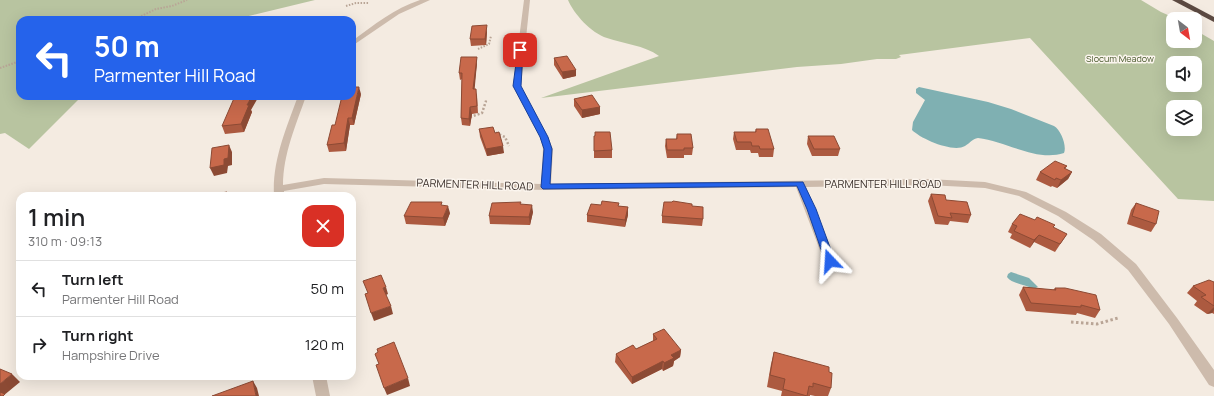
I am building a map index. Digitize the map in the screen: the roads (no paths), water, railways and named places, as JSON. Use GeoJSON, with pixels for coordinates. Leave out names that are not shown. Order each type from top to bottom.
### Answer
{"type":"FeatureCollection","features":[{"type":"Feature","properties":{"kind":"highway"},"geometry":{"type":"LineString","coordinates":[[1176,0],[1214,20]]}},
{"type":"Feature","properties":{"kind":"street"},"geometry":{"type":"LineString","coordinates":[[356,41],[395,13],[427,0]]}},
{"type":"Feature","properties":{"kind":"street"},"geometry":{"type":"LineString","coordinates":[[528,0],[518,68],[517,86],[544,137],[548,149],[546,187]]}},
{"type":"Feature","properties":{"kind":"street"},"geometry":{"type":"LineString","coordinates":[[279,192],[279,171],[283,152],[301,100]]}},
{"type":"Feature","properties":{"kind":"street","name":"PARMENTER HILL ROAD"},"geometry":{"type":"LineString","coordinates":[[279,192],[324,181],[546,187],[935,182],[985,185],[1022,194],[1062,214],[1097,237],[1132,267],[1173,321],[1214,381]]}},
{"type":"Feature","properties":{"kind":"street"},"geometry":{"type":"LineString","coordinates":[[800,184],[830,261]]}},
{"type":"Feature","properties":{"kind":"street"},"geometry":{"type":"LineString","coordinates":[[320,380],[323,396]]}},
{"type":"Feature","properties":{"kind":"water"},"geometry":{"type":"Polygon","coordinates":[[[919,87],[988,102],[1011,109],[1054,126],[1063,138],[1065,146],[1064,153],[1043,155],[978,138],[960,148],[953,148],[930,141],[916,134],[912,130],[913,122],[925,100],[916,93],[916,89],[919,87]]]}},
{"type":"Feature","properties":{"kind":"water"},"geometry":{"type":"Polygon","coordinates":[[[1011,272],[1029,278],[1038,287],[1033,289],[1012,281],[1007,277],[1011,272]]]}},
{"type":"Feature","properties":{"kind":"park label","name":"Slocum Meadow"},"geometry":{"type":"Point","coordinates":[1120,58]}}]}
